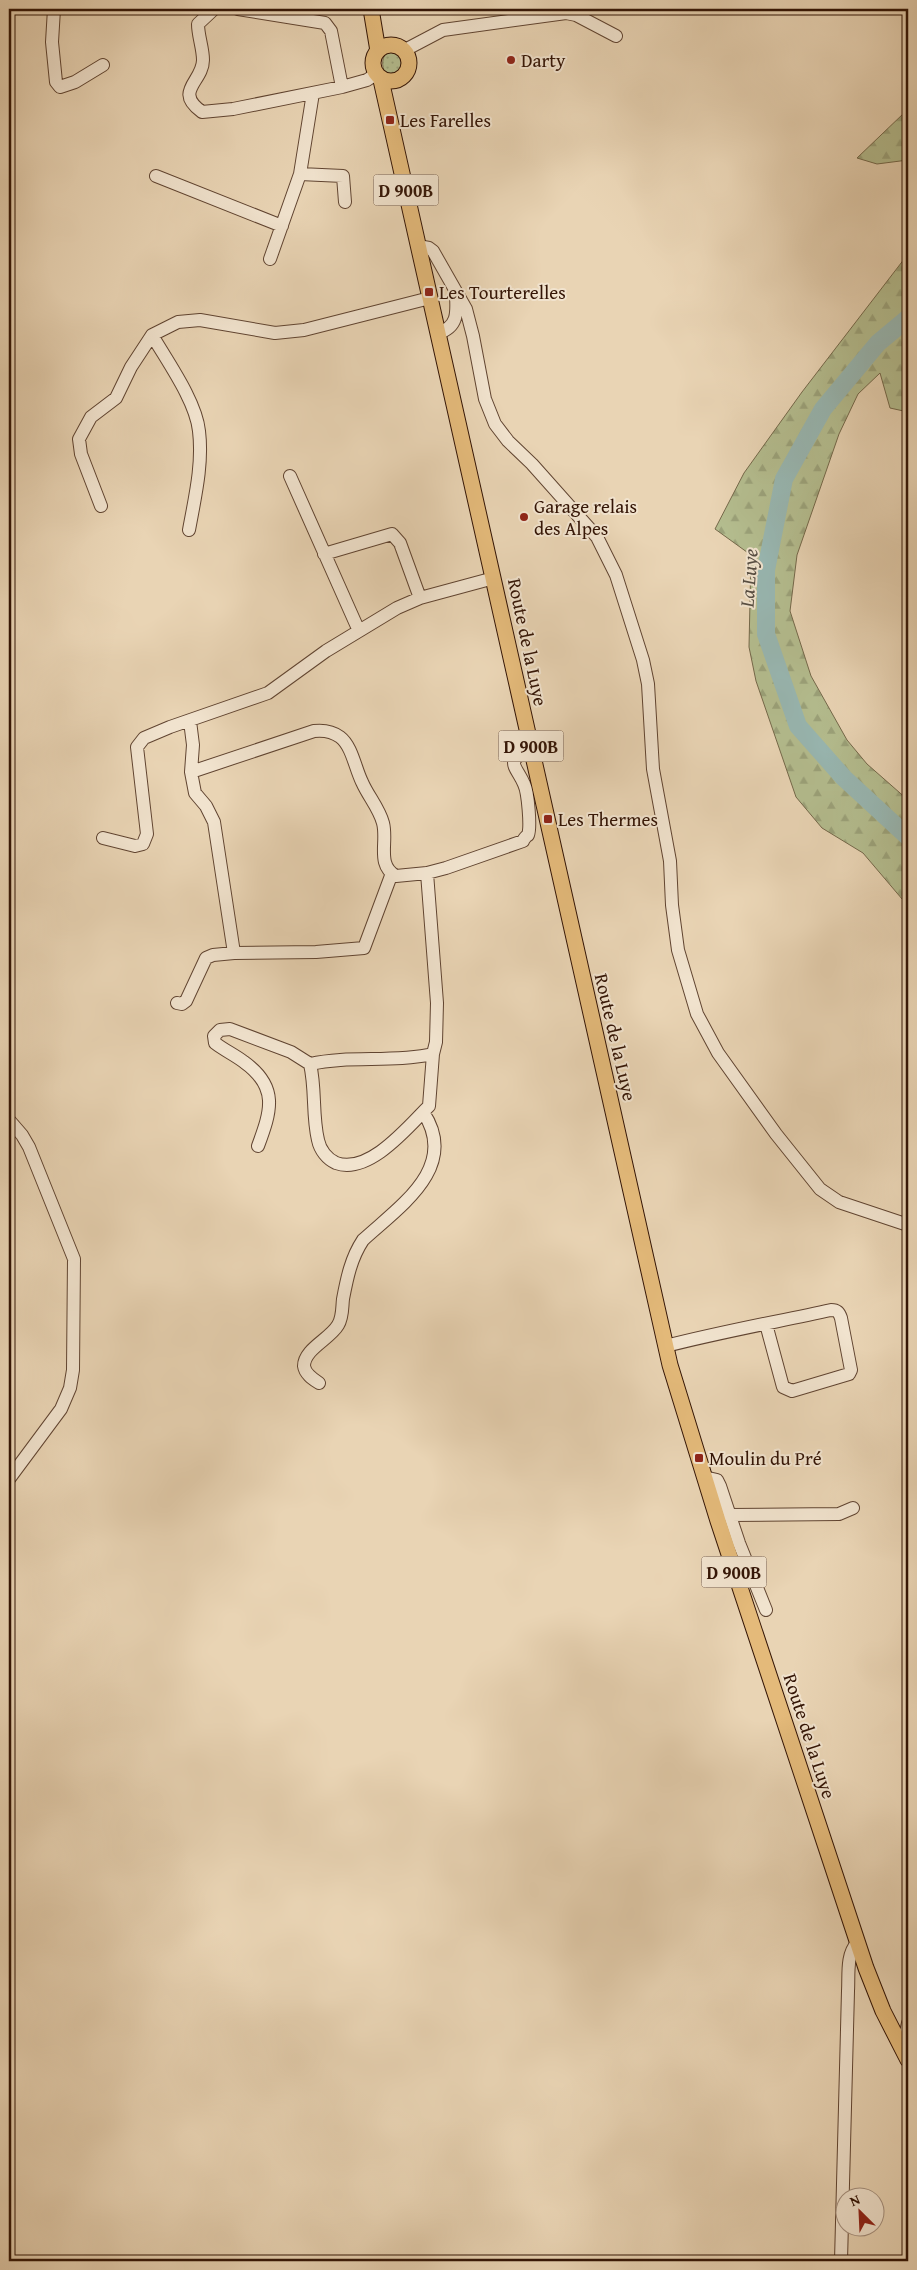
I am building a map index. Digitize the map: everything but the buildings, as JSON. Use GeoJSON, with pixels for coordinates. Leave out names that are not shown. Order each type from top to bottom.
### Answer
{"type":"FeatureCollection","features":[{"type":"Feature","properties":{"kind":"main road"},"geometry":{"type":"LineString","coordinates":[[371,10],[400,47],[408,59],[408,68],[400,78],[389,82],[379,77],[374,61],[378,51],[383,47],[400,47]]}},
{"type":"Feature","properties":{"kind":"main road"},"geometry":{"type":"LineString","coordinates":[[371,10],[378,51]]}},
{"type":"Feature","properties":{"kind":"main road","name":"Route de la Luye"},"geometry":{"type":"LineString","coordinates":[[379,77],[395,134],[418,246],[644,1246],[688,1420],[704,1477],[857,1943],[883,2011],[905,2051]]}},
{"type":"Feature","properties":{"kind":"main road","name":"Route de la Luye"},"geometry":{"type":"LineString","coordinates":[[395,134],[396,96],[400,78]]}},
{"type":"Feature","properties":{"kind":"street"},"geometry":{"type":"LineString","coordinates":[[54,9],[52,42],[56,82],[60,87],[75,82],[102,65]]}},
{"type":"Feature","properties":{"kind":"street"},"geometry":{"type":"LineString","coordinates":[[214,9],[198,24],[203,63],[190,86],[191,100],[195,107],[202,112],[210,113],[313,93],[379,77]]}},
{"type":"Feature","properties":{"kind":"street"},"geometry":{"type":"LineString","coordinates":[[238,9],[326,23],[331,31],[342,87]]}},
{"type":"Feature","properties":{"kind":"street"},"geometry":{"type":"LineString","coordinates":[[400,47],[442,30],[566,12],[576,15],[616,36]]}},
{"type":"Feature","properties":{"kind":"street"},"geometry":{"type":"LineString","coordinates":[[270,259],[300,174],[313,93]]}},
{"type":"Feature","properties":{"kind":"street"},"geometry":{"type":"LineString","coordinates":[[300,174],[343,176],[345,202]]}},
{"type":"Feature","properties":{"kind":"street"},"geometry":{"type":"LineString","coordinates":[[156,176],[282,226]]}},
{"type":"Feature","properties":{"kind":"street"},"geometry":{"type":"LineString","coordinates":[[418,246],[429,248],[433,251],[466,310],[485,399],[495,424],[508,441],[532,464],[597,537],[616,575],[643,660],[648,684],[654,769],[670,860],[672,906],[678,950],[698,1014],[718,1053],[776,1134],[820,1189],[839,1202],[908,1225]]}},
{"type":"Feature","properties":{"kind":"street"},"geometry":{"type":"LineString","coordinates":[[438,333],[449,329],[456,320],[456,291]]}},
{"type":"Feature","properties":{"kind":"street"},"geometry":{"type":"LineString","coordinates":[[101,506],[81,454],[79,439],[91,417],[116,398],[131,367],[152,335],[178,322],[200,320],[276,333],[304,330],[430,298]]}},
{"type":"Feature","properties":{"kind":"street"},"geometry":{"type":"LineString","coordinates":[[152,335],[188,396],[199,429],[199,477],[189,530]]}},
{"type":"Feature","properties":{"kind":"street"},"geometry":{"type":"LineString","coordinates":[[290,476],[359,631]]}},
{"type":"Feature","properties":{"kind":"street"},"geometry":{"type":"LineString","coordinates":[[324,554],[392,534],[400,543],[420,598]]}},
{"type":"Feature","properties":{"kind":"street"},"geometry":{"type":"LineString","coordinates":[[103,838],[135,846],[143,844],[147,834],[137,746],[144,738],[268,693],[326,651],[397,608],[420,598],[494,578]]}},
{"type":"Feature","properties":{"kind":"street"},"geometry":{"type":"LineString","coordinates":[[190,721],[193,744],[191,772],[195,793],[206,806],[214,822],[234,953]]}},
{"type":"Feature","properties":{"kind":"street"},"geometry":{"type":"LineString","coordinates":[[191,772],[314,731],[323,730],[340,737],[346,743],[362,783],[381,814],[386,840],[385,865],[396,876],[426,873],[446,868],[523,841],[528,835],[529,829],[527,792],[524,783],[516,772],[514,762],[519,755],[532,750]]}},
{"type":"Feature","properties":{"kind":"street"},"geometry":{"type":"LineString","coordinates":[[177,1003],[182,1004],[186,1001],[206,958],[213,955],[316,952],[364,948],[392,873]]}},
{"type":"Feature","properties":{"kind":"street"},"geometry":{"type":"LineString","coordinates":[[258,1146],[267,1123],[270,1099],[264,1081],[254,1069],[214,1043],[214,1036],[220,1030],[230,1029],[291,1052],[310,1064],[313,1075],[315,1126],[318,1143],[331,1161],[342,1165],[357,1165],[372,1158],[429,1106],[433,1054],[436,1042],[437,1003],[426,873]]}},
{"type":"Feature","properties":{"kind":"street"},"geometry":{"type":"LineString","coordinates":[[310,1064],[327,1060],[417,1058],[433,1054]]}},
{"type":"Feature","properties":{"kind":"street"},"geometry":{"type":"LineString","coordinates":[[319,1383],[307,1374],[304,1367],[306,1357],[330,1336],[341,1318],[347,1275],[358,1248],[363,1240],[407,1199],[428,1174],[435,1157],[436,1142],[431,1124],[423,1112]]}},
{"type":"Feature","properties":{"kind":"street"},"geometry":{"type":"LineString","coordinates":[[9,1120],[22,1135],[29,1147],[72,1250],[75,1270],[73,1370],[70,1388],[61,1409],[9,1479]]}},
{"type":"Feature","properties":{"kind":"street"},"geometry":{"type":"LineString","coordinates":[[670,1344],[766,1324],[836,1310],[841,1318],[851,1370],[849,1374],[792,1391],[787,1390],[783,1387],[766,1324]]}},
{"type":"Feature","properties":{"kind":"street"},"geometry":{"type":"LineString","coordinates":[[704,1477],[717,1480],[728,1515],[766,1610]]}},
{"type":"Feature","properties":{"kind":"street"},"geometry":{"type":"LineString","coordinates":[[728,1515],[839,1514],[853,1508]]}},
{"type":"Feature","properties":{"kind":"street"},"geometry":{"type":"LineString","coordinates":[[841,2261],[842,2151],[850,1960],[852,1951],[857,1943]]}},
{"type":"Feature","properties":{"kind":"street"},"geometry":{"type":"LineString","coordinates":[[905,2051],[908,2023]]}},
{"type":"Feature","properties":{"kind":"green space"},"geometry":{"type":"Polygon","coordinates":[[[391,49],[399,52],[401,59],[399,68],[392,75],[384,71],[383,64],[384,55],[391,49]]]}},
{"type":"Feature","properties":{"kind":"green space"},"geometry":{"type":"Polygon","coordinates":[[[908,66],[908,160],[877,164],[857,158],[904,113],[908,66]]]}},
{"type":"Feature","properties":{"kind":"green space"},"geometry":{"type":"Polygon","coordinates":[[[908,254],[908,412],[890,408],[880,373],[858,394],[839,434],[797,555],[790,611],[811,676],[847,740],[867,764],[908,800],[908,906],[863,853],[822,828],[796,797],[756,681],[749,647],[751,555],[715,529],[744,473],[802,392],[908,254]]]}},
{"type":"Feature","properties":{"kind":"waterway","name":"La Luye"},"geometry":{"type":"LineString","coordinates":[[908,318],[878,343],[823,409],[784,479],[766,570],[766,634],[798,726],[844,778],[908,837]]}},
{"type":"Feature","properties":{"kind":"place","name":"Darty"},"geometry":{"type":"Point","coordinates":[511,60]}},
{"type":"Feature","properties":{"kind":"place","name":"Les Farelles"},"geometry":{"type":"Point","coordinates":[390,120]}},
{"type":"Feature","properties":{"kind":"place","name":"Les Tourterelles"},"geometry":{"type":"Point","coordinates":[429,292]}},
{"type":"Feature","properties":{"kind":"place","name":"Garage relais des Alpes"},"geometry":{"type":"Point","coordinates":[524,517]}},
{"type":"Feature","properties":{"kind":"place","name":"Les Thermes"},"geometry":{"type":"Point","coordinates":[548,819]}},
{"type":"Feature","properties":{"kind":"place","name":"Moulin du Pré"},"geometry":{"type":"Point","coordinates":[699,1458]}}]}
